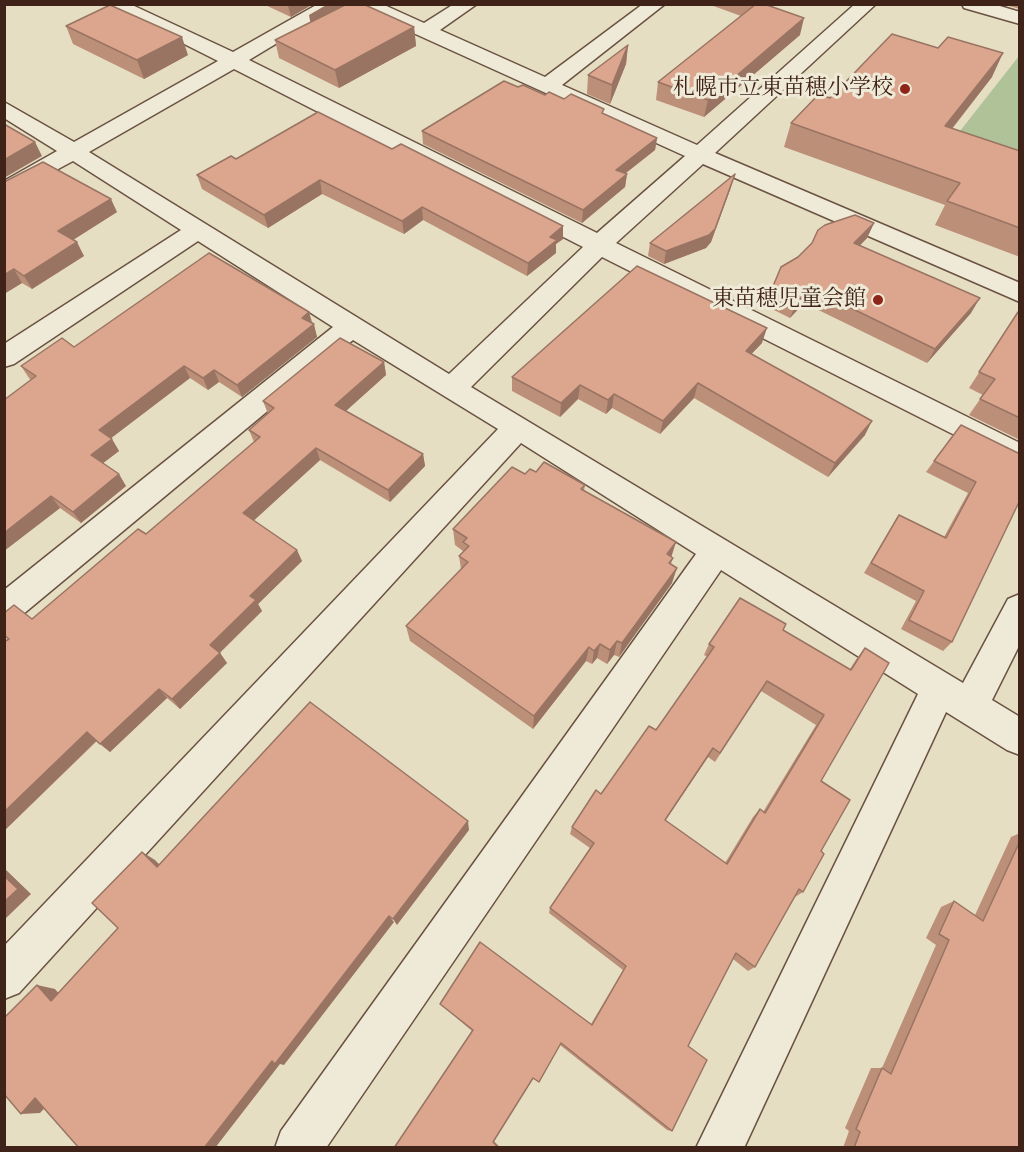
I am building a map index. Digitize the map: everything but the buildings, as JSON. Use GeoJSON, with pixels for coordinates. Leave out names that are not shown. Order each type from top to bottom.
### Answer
{"type":"FeatureCollection","features":[{"type":"Feature","properties":{"kind":"street"},"geometry":{"type":"LineString","coordinates":[[114,4],[233,60],[1020,457]]}},
{"type":"Feature","properties":{"kind":"street"},"geometry":{"type":"LineString","coordinates":[[4,191],[333,4]]}},
{"type":"Feature","properties":{"kind":"street"},"geometry":{"type":"LineString","coordinates":[[365,4],[699,154],[1020,293]]}},
{"type":"Feature","properties":{"kind":"street"},"geometry":{"type":"LineString","coordinates":[[425,31],[468,4]]}},
{"type":"Feature","properties":{"kind":"street"},"geometry":{"type":"LineString","coordinates":[[547,86],[656,4]]}},
{"type":"Feature","properties":{"kind":"street"},"geometry":{"type":"LineString","coordinates":[[451,389],[600,244],[867,4]]}},
{"type":"Feature","properties":{"kind":"street"},"geometry":{"type":"LineString","coordinates":[[971,4],[1019,17]]}},
{"type":"Feature","properties":{"kind":"street"},"geometry":{"type":"LineString","coordinates":[[4,108],[451,389],[955,696],[1020,738]]}},
{"type":"Feature","properties":{"kind":"street"},"geometry":{"type":"LineString","coordinates":[[4,357],[198,230]]}},
{"type":"Feature","properties":{"kind":"street"},"geometry":{"type":"LineString","coordinates":[[4,610],[352,326]]}},
{"type":"Feature","properties":{"kind":"street"},"geometry":{"type":"LineString","coordinates":[[4,978],[518,428]]}},
{"type":"Feature","properties":{"kind":"street"},"geometry":{"type":"LineString","coordinates":[[298,1148],[716,551]]}},
{"type":"Feature","properties":{"kind":"street"},"geometry":{"type":"LineString","coordinates":[[719,1148],[955,696],[1020,609]]}},
{"type":"Feature","properties":{"kind":"green space"},"geometry":{"type":"Polygon","coordinates":[[[1019,56],[1019,170],[984,158],[960,131],[1019,56]]]}},
{"type":"Feature","properties":{"kind":"place","name":"札幌市立東苗穂小学校"},"geometry":{"type":"Point","coordinates":[905,89]}},
{"type":"Feature","properties":{"kind":"place","name":"東苗穂児童会館"},"geometry":{"type":"Point","coordinates":[878,300]}}]}
